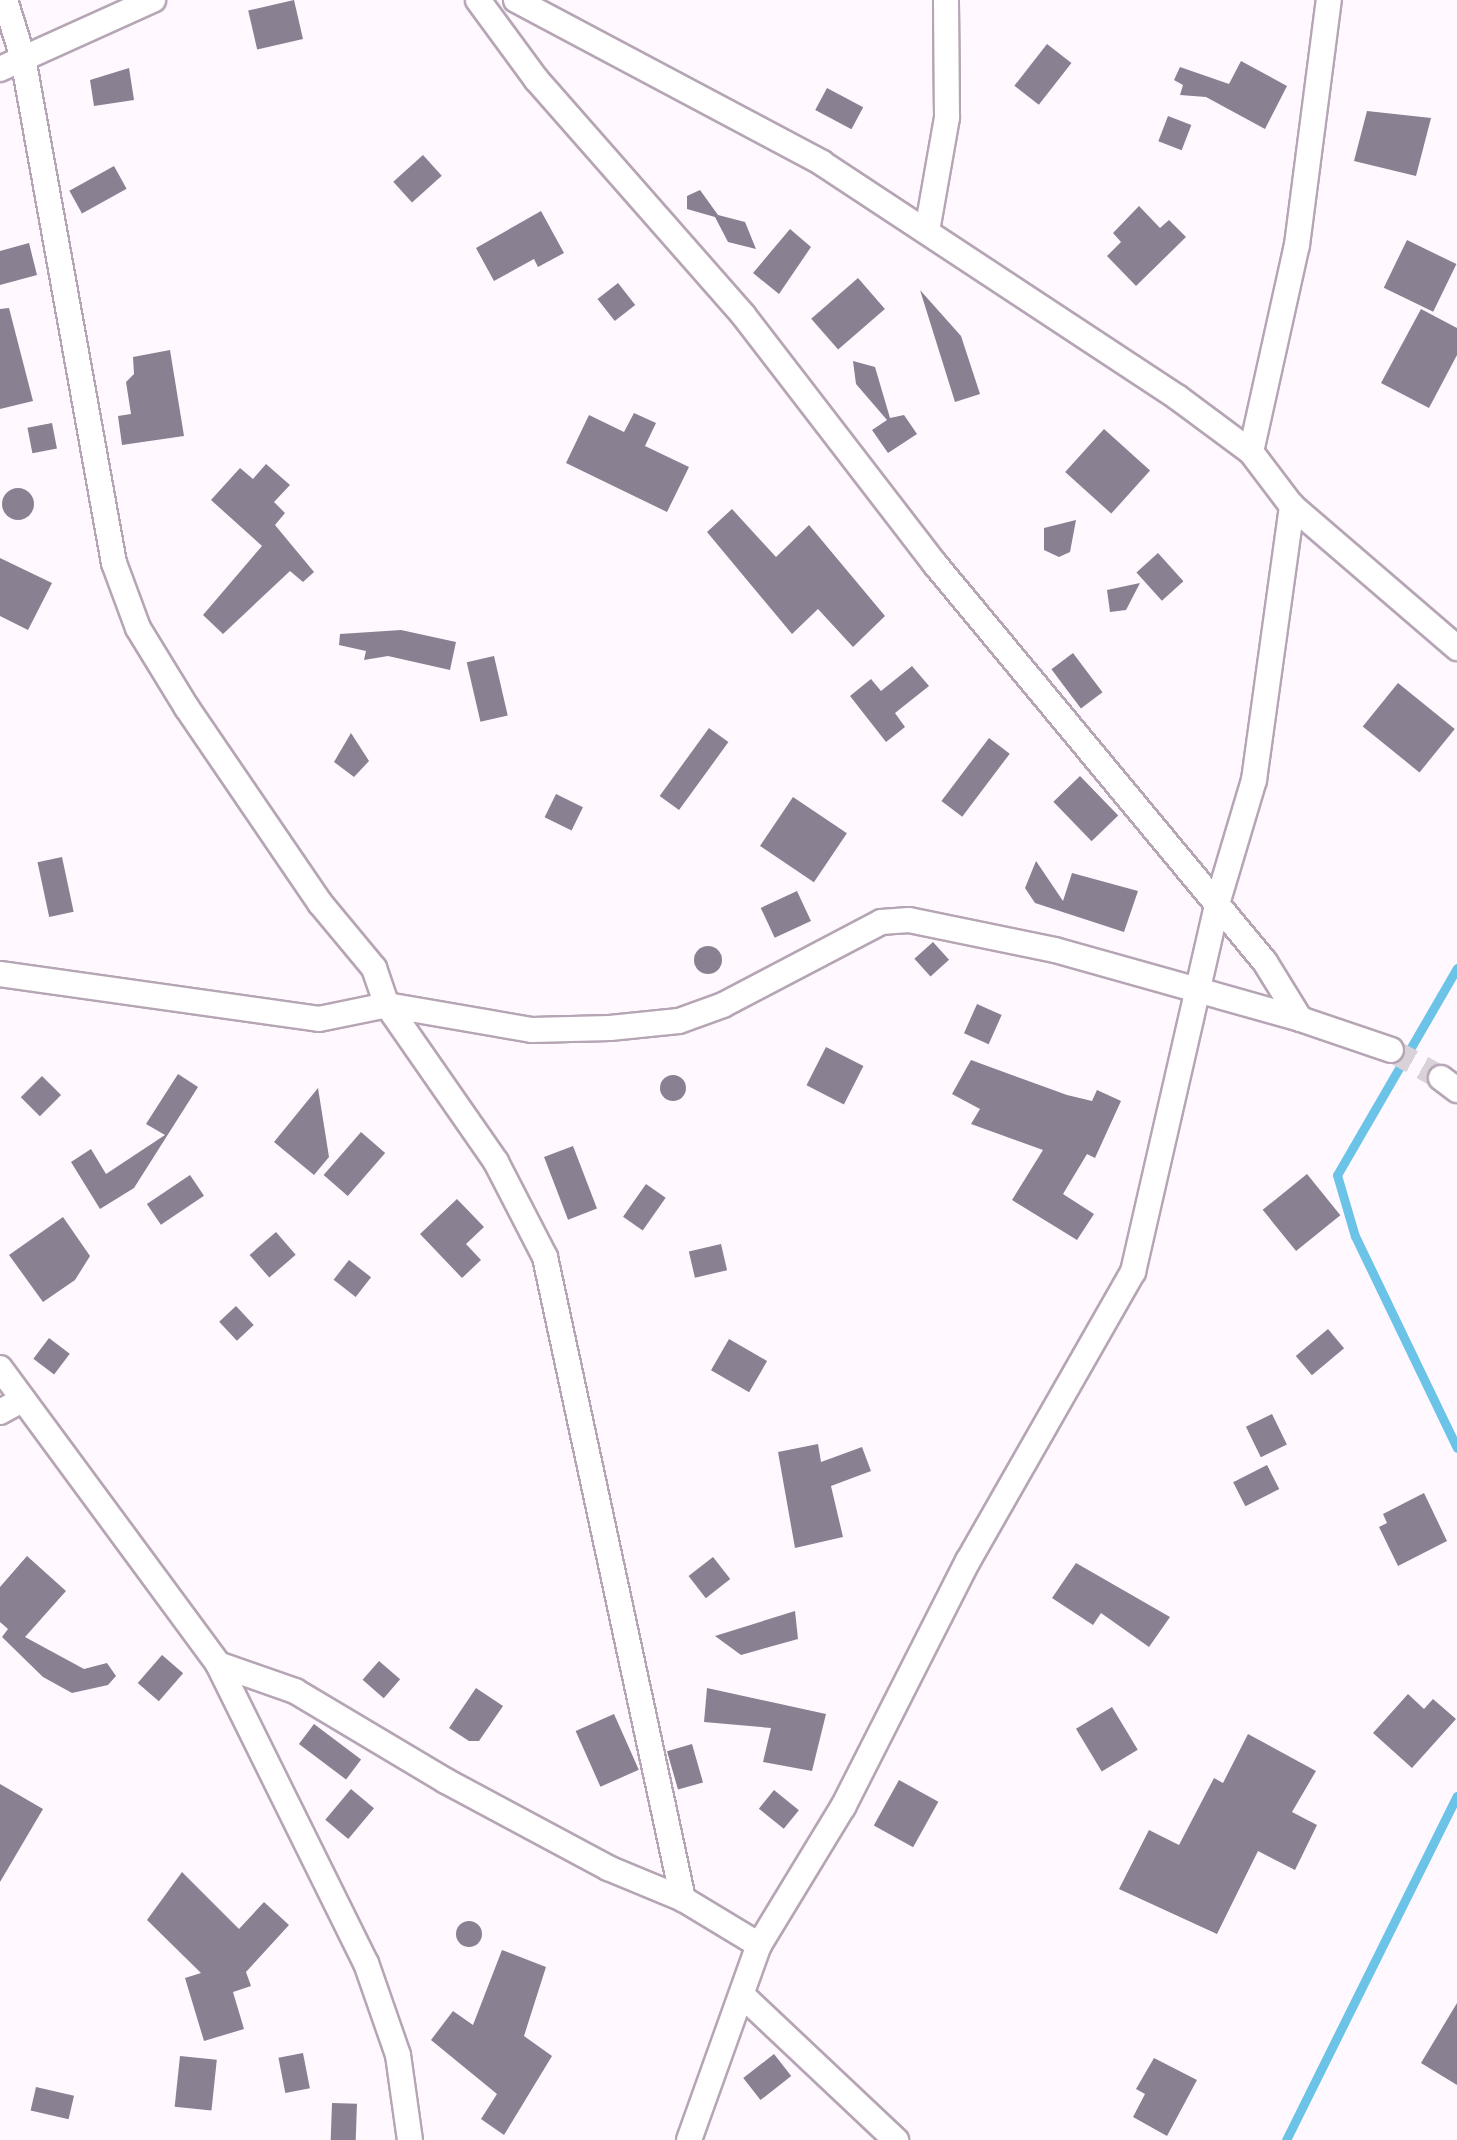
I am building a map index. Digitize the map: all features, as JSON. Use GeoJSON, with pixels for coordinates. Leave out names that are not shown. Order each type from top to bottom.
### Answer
{"type":"FeatureCollection","features":[{"type":"Feature","properties":{"kind":"street"},"geometry":{"type":"LineString","coordinates":[[5,0],[23,58],[114,563],[138,628],[320,903],[374,968],[387,1005],[496,1162],[545,1257],[683,1899]]}},
{"type":"Feature","properties":{"kind":"street"},"geometry":{"type":"LineString","coordinates":[[0,69],[153,0]]}},
{"type":"Feature","properties":{"kind":"street"},"geometry":{"type":"LineString","coordinates":[[478,0],[536,79],[744,316],[935,564],[1217,904],[1300,1019]]}},
{"type":"Feature","properties":{"kind":"street"},"geometry":{"type":"LineString","coordinates":[[516,0],[822,163],[1251,452],[1292,506],[1457,648]]}},
{"type":"Feature","properties":{"kind":"street"},"geometry":{"type":"LineString","coordinates":[[927,231],[947,117],[946,0]]}},
{"type":"Feature","properties":{"kind":"street"},"geometry":{"type":"LineString","coordinates":[[1251,452],[1297,245],[1329,0]]}},
{"type":"Feature","properties":{"kind":"street"},"geometry":{"type":"LineString","coordinates":[[689,2140],[759,1945],[843,1807],[968,1561],[1108,1326],[1147,1232],[1217,904],[1254,780],[1292,506]]}},
{"type":"Feature","properties":{"kind":"street"},"geometry":{"type":"LineString","coordinates":[[0,974],[319,1019],[387,1005],[532,1030],[679,1021],[881,922],[909,920],[977,930],[1197,989],[1391,1050]]}},
{"type":"Feature","properties":{"kind":"street"},"geometry":{"type":"LineString","coordinates":[[1457,1081],[1441,1078],[1457,1090]]}},
{"type":"Feature","properties":{"kind":"street"},"geometry":{"type":"LineString","coordinates":[[0,1368],[218,1664],[371,1975],[398,2055],[410,2140]]}},
{"type":"Feature","properties":{"kind":"street"},"geometry":{"type":"LineString","coordinates":[[0,1412],[23,1399]]}},
{"type":"Feature","properties":{"kind":"street"},"geometry":{"type":"LineString","coordinates":[[218,1664],[295,1691],[513,1817],[683,1899],[759,1945]]}},
{"type":"Feature","properties":{"kind":"street"},"geometry":{"type":"LineString","coordinates":[[742,1995],[896,2140]]}},
{"type":"Feature","properties":{"kind":"building"},"geometry":{"type":"Polygon","coordinates":[[[294,0],[303,39],[257,50],[248,11],[294,0]]]}},
{"type":"Feature","properties":{"kind":"building"},"geometry":{"type":"Polygon","coordinates":[[[1047,44],[1071,63],[1039,105],[1014,86],[1047,44]]]}},
{"type":"Feature","properties":{"kind":"building"},"geometry":{"type":"Polygon","coordinates":[[[1241,61],[1287,86],[1265,129],[1206,97],[1180,95],[1183,85],[1174,80],[1180,67],[1229,84],[1241,61]]]}},
{"type":"Feature","properties":{"kind":"building"},"geometry":{"type":"Polygon","coordinates":[[[129,68],[134,100],[94,106],[90,80],[129,68]]]}},
{"type":"Feature","properties":{"kind":"building"},"geometry":{"type":"Polygon","coordinates":[[[827,88],[863,107],[851,129],[815,110],[827,88]]]}},
{"type":"Feature","properties":{"kind":"building"},"geometry":{"type":"Polygon","coordinates":[[[1367,111],[1431,118],[1416,176],[1354,161],[1367,111]]]}},
{"type":"Feature","properties":{"kind":"building"},"geometry":{"type":"Polygon","coordinates":[[[1168,116],[1191,125],[1182,150],[1158,141],[1168,116]]]}},
{"type":"Feature","properties":{"kind":"building"},"geometry":{"type":"Polygon","coordinates":[[[423,155],[442,176],[412,203],[393,182],[423,155]]]}},
{"type":"Feature","properties":{"kind":"building"},"geometry":{"type":"Polygon","coordinates":[[[114,166],[127,189],[82,213],[69,191],[114,166]]]}},
{"type":"Feature","properties":{"kind":"building"},"geometry":{"type":"Polygon","coordinates":[[[700,190],[718,215],[745,222],[756,249],[728,242],[715,217],[687,209],[687,196],[700,190]]]}},
{"type":"Feature","properties":{"kind":"building"},"geometry":{"type":"Polygon","coordinates":[[[1139,206],[1160,228],[1169,220],[1186,237],[1136,286],[1107,256],[1121,242],[1113,233],[1139,206]]]}},
{"type":"Feature","properties":{"kind":"building"},"geometry":{"type":"Polygon","coordinates":[[[541,211],[564,253],[538,267],[534,259],[494,281],[476,248],[541,211]]]}},
{"type":"Feature","properties":{"kind":"building"},"geometry":{"type":"Polygon","coordinates":[[[790,229],[811,247],[779,294],[753,273],[790,229]]]}},
{"type":"Feature","properties":{"kind":"building"},"geometry":{"type":"Polygon","coordinates":[[[1407,240],[1456,264],[1433,312],[1384,288],[1407,240]]]}},
{"type":"Feature","properties":{"kind":"building"},"geometry":{"type":"Polygon","coordinates":[[[29,243],[37,275],[0,285],[0,251],[29,243]]]}},
{"type":"Feature","properties":{"kind":"building"},"geometry":{"type":"Polygon","coordinates":[[[858,278],[885,309],[838,350],[811,319],[858,278]]]}},
{"type":"Feature","properties":{"kind":"building"},"geometry":{"type":"Polygon","coordinates":[[[618,283],[635,305],[615,321],[598,299],[618,283]]]}},
{"type":"Feature","properties":{"kind":"building"},"geometry":{"type":"Polygon","coordinates":[[[920,290],[961,336],[980,394],[955,402],[920,290]]]}},
{"type":"Feature","properties":{"kind":"building"},"geometry":{"type":"Polygon","coordinates":[[[9,308],[33,401],[0,409],[0,309],[9,308]]]}},
{"type":"Feature","properties":{"kind":"building"},"geometry":{"type":"Polygon","coordinates":[[[1421,309],[1457,328],[1457,355],[1429,408],[1381,383],[1421,309]]]}},
{"type":"Feature","properties":{"kind":"building"},"geometry":{"type":"Polygon","coordinates":[[[170,350],[184,436],[122,445],[118,416],[131,414],[126,382],[134,374],[133,357],[170,350]]]}},
{"type":"Feature","properties":{"kind":"building"},"geometry":{"type":"Polygon","coordinates":[[[853,361],[875,367],[890,418],[904,415],[917,434],[888,453],[872,430],[887,420],[856,384],[853,361]]]}},
{"type":"Feature","properties":{"kind":"building"},"geometry":{"type":"Polygon","coordinates":[[[634,413],[656,423],[645,446],[689,467],[667,512],[566,463],[589,415],[624,432],[634,413]]]}},
{"type":"Feature","properties":{"kind":"building"},"geometry":{"type":"Polygon","coordinates":[[[52,423],[57,449],[32,453],[27,428],[52,423]]]}},
{"type":"Feature","properties":{"kind":"building"},"geometry":{"type":"Polygon","coordinates":[[[1104,429],[1150,470],[1111,514],[1065,472],[1104,429]]]}},
{"type":"Feature","properties":{"kind":"building"},"geometry":{"type":"Polygon","coordinates":[[[266,464],[290,485],[274,502],[285,513],[275,525],[314,572],[303,582],[290,571],[223,634],[203,615],[262,546],[211,500],[240,468],[253,479],[266,464]]]}},
{"type":"Feature","properties":{"kind":"building"},"geometry":{"type":"Polygon","coordinates":[[[18,488],[29,493],[34,504],[29,515],[18,520],[7,515],[2,504],[7,493],[18,488]]]}},
{"type":"Feature","properties":{"kind":"building"},"geometry":{"type":"Polygon","coordinates":[[[732,509],[776,557],[809,525],[885,616],[853,647],[818,609],[792,634],[707,532],[732,509]]]}},
{"type":"Feature","properties":{"kind":"building"},"geometry":{"type":"Polygon","coordinates":[[[1076,520],[1070,552],[1059,557],[1044,550],[1044,528],[1076,520]]]}},
{"type":"Feature","properties":{"kind":"building"},"geometry":{"type":"Polygon","coordinates":[[[1158,553],[1183,581],[1162,601],[1136,572],[1158,553]]]}},
{"type":"Feature","properties":{"kind":"building"},"geometry":{"type":"Polygon","coordinates":[[[0,558],[52,583],[28,630],[0,616],[0,558]]]}},
{"type":"Feature","properties":{"kind":"building"},"geometry":{"type":"Polygon","coordinates":[[[1140,583],[1126,610],[1110,612],[1107,590],[1140,583]]]}},
{"type":"Feature","properties":{"kind":"building"},"geometry":{"type":"Polygon","coordinates":[[[401,630],[456,642],[450,670],[388,656],[364,660],[366,651],[339,645],[340,634],[401,630]]]}},
{"type":"Feature","properties":{"kind":"building"},"geometry":{"type":"Polygon","coordinates":[[[1073,653],[1102,692],[1081,708],[1051,669],[1073,653]]]}},
{"type":"Feature","properties":{"kind":"building"},"geometry":{"type":"Polygon","coordinates":[[[494,656],[508,715],[480,722],[467,662],[494,656]]]}},
{"type":"Feature","properties":{"kind":"building"},"geometry":{"type":"Polygon","coordinates":[[[912,666],[929,686],[895,713],[905,727],[886,742],[850,696],[871,679],[881,691],[912,666]]]}},
{"type":"Feature","properties":{"kind":"building"},"geometry":{"type":"Polygon","coordinates":[[[1398,683],[1455,729],[1419,772],[1363,727],[1398,683]]]}},
{"type":"Feature","properties":{"kind":"building"},"geometry":{"type":"Polygon","coordinates":[[[709,728],[728,742],[679,810],[660,796],[709,728]]]}},
{"type":"Feature","properties":{"kind":"building"},"geometry":{"type":"Polygon","coordinates":[[[351,733],[369,761],[354,777],[334,762],[351,733]]]}},
{"type":"Feature","properties":{"kind":"building"},"geometry":{"type":"Polygon","coordinates":[[[989,738],[1010,754],[962,817],[941,801],[989,738]]]}},
{"type":"Feature","properties":{"kind":"building"},"geometry":{"type":"Polygon","coordinates":[[[1080,776],[1118,816],[1092,841],[1053,802],[1080,776]]]}},
{"type":"Feature","properties":{"kind":"building"},"geometry":{"type":"Polygon","coordinates":[[[556,794],[583,807],[572,831],[545,817],[556,794]]]}},
{"type":"Feature","properties":{"kind":"building"},"geometry":{"type":"Polygon","coordinates":[[[793,797],[847,833],[814,882],[760,846],[793,797]]]}},
{"type":"Feature","properties":{"kind":"building"},"geometry":{"type":"Polygon","coordinates":[[[62,857],[74,912],[49,917],[38,862],[62,857]]]}},
{"type":"Feature","properties":{"kind":"building"},"geometry":{"type":"Polygon","coordinates":[[[1036,861],[1063,901],[1072,873],[1138,891],[1124,932],[1035,903],[1025,888],[1036,861]]]}},
{"type":"Feature","properties":{"kind":"building"},"geometry":{"type":"Polygon","coordinates":[[[797,891],[811,921],[775,938],[761,908],[797,891]]]}},
{"type":"Feature","properties":{"kind":"building"},"geometry":{"type":"Polygon","coordinates":[[[933,942],[949,960],[930,977],[914,959],[933,942]]]}},
{"type":"Feature","properties":{"kind":"building"},"geometry":{"type":"Polygon","coordinates":[[[708,946],[718,950],[722,960],[718,970],[708,974],[698,970],[694,960],[698,950],[708,946]]]}},
{"type":"Feature","properties":{"kind":"building"},"geometry":{"type":"Polygon","coordinates":[[[977,1004],[1002,1015],[989,1044],[964,1033],[977,1004]]]}},
{"type":"Feature","properties":{"kind":"building"},"geometry":{"type":"Polygon","coordinates":[[[826,1047],[863,1066],[844,1104],[806,1085],[826,1047]]]}},
{"type":"Feature","properties":{"kind":"building"},"geometry":{"type":"Polygon","coordinates":[[[971,1060],[1067,1095],[1092,1101],[1097,1090],[1121,1101],[1095,1158],[1087,1154],[1063,1194],[1094,1214],[1077,1240],[1012,1200],[1043,1150],[971,1124],[980,1109],[952,1094],[971,1060]]]}},
{"type":"Feature","properties":{"kind":"building"},"geometry":{"type":"Polygon","coordinates":[[[178,1074],[198,1087],[134,1188],[100,1209],[71,1162],[91,1149],[106,1174],[165,1135],[146,1124],[178,1074]]]}},
{"type":"Feature","properties":{"kind":"building"},"geometry":{"type":"Polygon","coordinates":[[[673,1075],[682,1079],[686,1088],[682,1097],[673,1101],[664,1097],[660,1088],[664,1079],[673,1075]]]}},
{"type":"Feature","properties":{"kind":"building"},"geometry":{"type":"Polygon","coordinates":[[[42,1076],[61,1095],[40,1116],[21,1097],[42,1076]]]}},
{"type":"Feature","properties":{"kind":"building"},"geometry":{"type":"Polygon","coordinates":[[[318,1088],[329,1157],[314,1175],[274,1142],[318,1088]]]}},
{"type":"Feature","properties":{"kind":"building"},"geometry":{"type":"Polygon","coordinates":[[[361,1132],[385,1153],[348,1196],[324,1175],[361,1132]]]}},
{"type":"Feature","properties":{"kind":"building"},"geometry":{"type":"Polygon","coordinates":[[[573,1146],[597,1209],[568,1220],[544,1157],[573,1146]]]}},
{"type":"Feature","properties":{"kind":"building"},"geometry":{"type":"Polygon","coordinates":[[[1307,1174],[1340,1215],[1296,1251],[1263,1210],[1307,1174]]]}},
{"type":"Feature","properties":{"kind":"building"},"geometry":{"type":"Polygon","coordinates":[[[190,1175],[204,1196],[161,1225],[147,1204],[190,1175]]]}},
{"type":"Feature","properties":{"kind":"building"},"geometry":{"type":"Polygon","coordinates":[[[646,1184],[666,1198],[643,1231],[623,1217],[646,1184]]]}},
{"type":"Feature","properties":{"kind":"building"},"geometry":{"type":"Polygon","coordinates":[[[457,1199],[484,1227],[466,1244],[481,1260],[462,1278],[420,1234],[457,1199]]]}},
{"type":"Feature","properties":{"kind":"building"},"geometry":{"type":"Polygon","coordinates":[[[63,1217],[90,1256],[75,1280],[43,1302],[9,1255],[63,1217]]]}},
{"type":"Feature","properties":{"kind":"building"},"geometry":{"type":"Polygon","coordinates":[[[276,1232],[296,1255],[269,1278],[250,1255],[276,1232]]]}},
{"type":"Feature","properties":{"kind":"building"},"geometry":{"type":"Polygon","coordinates":[[[721,1244],[727,1270],[695,1278],[689,1251],[721,1244]]]}},
{"type":"Feature","properties":{"kind":"building"},"geometry":{"type":"Polygon","coordinates":[[[349,1260],[371,1277],[356,1297],[334,1280],[349,1260]]]}},
{"type":"Feature","properties":{"kind":"building"},"geometry":{"type":"Polygon","coordinates":[[[236,1306],[254,1325],[237,1341],[219,1322],[236,1306]]]}},
{"type":"Feature","properties":{"kind":"building"},"geometry":{"type":"Polygon","coordinates":[[[1328,1329],[1344,1348],[1312,1375],[1296,1356],[1328,1329]]]}},
{"type":"Feature","properties":{"kind":"building"},"geometry":{"type":"Polygon","coordinates":[[[49,1338],[70,1354],[54,1374],[33,1359],[49,1338]]]}},
{"type":"Feature","properties":{"kind":"building"},"geometry":{"type":"Polygon","coordinates":[[[729,1339],[767,1361],[749,1392],[711,1370],[729,1339]]]}},
{"type":"Feature","properties":{"kind":"building"},"geometry":{"type":"Polygon","coordinates":[[[1272,1414],[1287,1445],[1261,1457],[1246,1427],[1272,1414]]]}},
{"type":"Feature","properties":{"kind":"building"},"geometry":{"type":"Polygon","coordinates":[[[818,1444],[821,1462],[862,1447],[871,1471],[831,1486],[843,1537],[795,1548],[778,1452],[818,1444]]]}},
{"type":"Feature","properties":{"kind":"building"},"geometry":{"type":"Polygon","coordinates":[[[1267,1465],[1279,1489],[1245,1506],[1233,1482],[1267,1465]]]}},
{"type":"Feature","properties":{"kind":"building"},"geometry":{"type":"Polygon","coordinates":[[[1424,1493],[1447,1541],[1398,1566],[1379,1527],[1387,1523],[1383,1514],[1424,1493]]]}},
{"type":"Feature","properties":{"kind":"building"},"geometry":{"type":"Polygon","coordinates":[[[27,1556],[66,1591],[25,1637],[84,1669],[107,1663],[116,1676],[108,1685],[72,1693],[43,1677],[2,1637],[8,1629],[0,1622],[0,1587],[27,1556]]]}},
{"type":"Feature","properties":{"kind":"building"},"geometry":{"type":"Polygon","coordinates":[[[713,1557],[730,1579],[706,1598],[689,1576],[713,1557]]]}},
{"type":"Feature","properties":{"kind":"building"},"geometry":{"type":"Polygon","coordinates":[[[1076,1563],[1170,1617],[1149,1647],[1101,1613],[1093,1625],[1052,1598],[1076,1563]]]}},
{"type":"Feature","properties":{"kind":"building"},"geometry":{"type":"Polygon","coordinates":[[[795,1611],[798,1639],[741,1655],[715,1636],[795,1611]]]}},
{"type":"Feature","properties":{"kind":"building"},"geometry":{"type":"Polygon","coordinates":[[[162,1655],[183,1673],[159,1701],[138,1683],[162,1655]]]}},
{"type":"Feature","properties":{"kind":"building"},"geometry":{"type":"Polygon","coordinates":[[[379,1661],[400,1679],[384,1698],[363,1680],[379,1661]]]}},
{"type":"Feature","properties":{"kind":"building"},"geometry":{"type":"Polygon","coordinates":[[[476,1688],[503,1706],[479,1741],[469,1741],[449,1728],[476,1688]]]}},
{"type":"Feature","properties":{"kind":"building"},"geometry":{"type":"Polygon","coordinates":[[[707,1688],[826,1714],[812,1771],[763,1762],[771,1728],[704,1722],[707,1688]]]}},
{"type":"Feature","properties":{"kind":"building"},"geometry":{"type":"Polygon","coordinates":[[[1408,1694],[1424,1709],[1433,1699],[1456,1719],[1412,1768],[1373,1733],[1408,1694]]]}},
{"type":"Feature","properties":{"kind":"building"},"geometry":{"type":"Polygon","coordinates":[[[1112,1707],[1138,1750],[1102,1771],[1076,1729],[1112,1707]]]}},
{"type":"Feature","properties":{"kind":"building"},"geometry":{"type":"Polygon","coordinates":[[[614,1714],[639,1770],[600,1787],[576,1731],[614,1714]]]}},
{"type":"Feature","properties":{"kind":"building"},"geometry":{"type":"Polygon","coordinates":[[[314,1724],[361,1760],[346,1779],[299,1744],[314,1724]]]}},
{"type":"Feature","properties":{"kind":"building"},"geometry":{"type":"Polygon","coordinates":[[[1248,1734],[1316,1771],[1292,1812],[1317,1825],[1295,1870],[1258,1851],[1217,1934],[1119,1889],[1149,1830],[1179,1845],[1214,1778],[1223,1783],[1248,1734]]]}},
{"type":"Feature","properties":{"kind":"building"},"geometry":{"type":"Polygon","coordinates":[[[692,1744],[703,1782],[678,1790],[667,1751],[692,1744]]]}},
{"type":"Feature","properties":{"kind":"building"},"geometry":{"type":"Polygon","coordinates":[[[899,1780],[938,1802],[913,1847],[874,1825],[899,1780]]]}},
{"type":"Feature","properties":{"kind":"building"},"geometry":{"type":"Polygon","coordinates":[[[0,1784],[43,1809],[0,1882],[0,1784]]]}},
{"type":"Feature","properties":{"kind":"building"},"geometry":{"type":"Polygon","coordinates":[[[351,1789],[374,1808],[348,1839],[325,1820],[351,1789]]]}},
{"type":"Feature","properties":{"kind":"building"},"geometry":{"type":"Polygon","coordinates":[[[774,1790],[799,1810],[784,1829],[759,1809],[774,1790]]]}},
{"type":"Feature","properties":{"kind":"building"},"geometry":{"type":"Polygon","coordinates":[[[182,1872],[239,1929],[264,1902],[289,1925],[246,1972],[251,1986],[233,1992],[244,2029],[204,2041],[185,1978],[201,1973],[147,1920],[182,1872]]]}},
{"type":"Feature","properties":{"kind":"building"},"geometry":{"type":"Polygon","coordinates":[[[469,1921],[478,1925],[482,1934],[478,1943],[469,1947],[460,1943],[456,1934],[460,1925],[469,1921]]]}},
{"type":"Feature","properties":{"kind":"building"},"geometry":{"type":"Polygon","coordinates":[[[502,1950],[546,1967],[524,2036],[552,2056],[504,2135],[481,2119],[497,2094],[431,2040],[453,2011],[473,2025],[502,1950]]]}},
{"type":"Feature","properties":{"kind":"building"},"geometry":{"type":"Polygon","coordinates":[[[1457,2003],[1457,2085],[1421,2063],[1457,2003]]]}},
{"type":"Feature","properties":{"kind":"building"},"geometry":{"type":"Polygon","coordinates":[[[303,2053],[310,2088],[285,2093],[278,2058],[303,2053]]]}},
{"type":"Feature","properties":{"kind":"building"},"geometry":{"type":"Polygon","coordinates":[[[774,2054],[791,2076],[761,2100],[743,2078],[774,2054]]]}},
{"type":"Feature","properties":{"kind":"building"},"geometry":{"type":"Polygon","coordinates":[[[180,2056],[217,2060],[211,2111],[175,2107],[180,2056]]]}},
{"type":"Feature","properties":{"kind":"building"},"geometry":{"type":"Polygon","coordinates":[[[1154,2058],[1197,2080],[1167,2136],[1133,2117],[1145,2094],[1136,2089],[1154,2058]]]}},
{"type":"Feature","properties":{"kind":"building"},"geometry":{"type":"Polygon","coordinates":[[[36,2087],[74,2096],[69,2119],[31,2110],[36,2087]]]}},
{"type":"Feature","properties":{"kind":"building"},"geometry":{"type":"Polygon","coordinates":[[[332,2103],[357,2104],[356,2140],[331,2140],[332,2103]]]}},
{"type":"Feature","properties":{"kind":"waterway"},"geometry":{"type":"LineString","coordinates":[[1457,968],[1337,1175],[1355,1236],[1457,1448]]}},
{"type":"Feature","properties":{"kind":"waterway"},"geometry":{"type":"LineString","coordinates":[[1286,2140],[1457,1796]]}},
{"type":"Feature","properties":{"kind":"tunnel"},"geometry":{"type":"LineString","coordinates":[[1391,1050],[1441,1078]]}}]}
